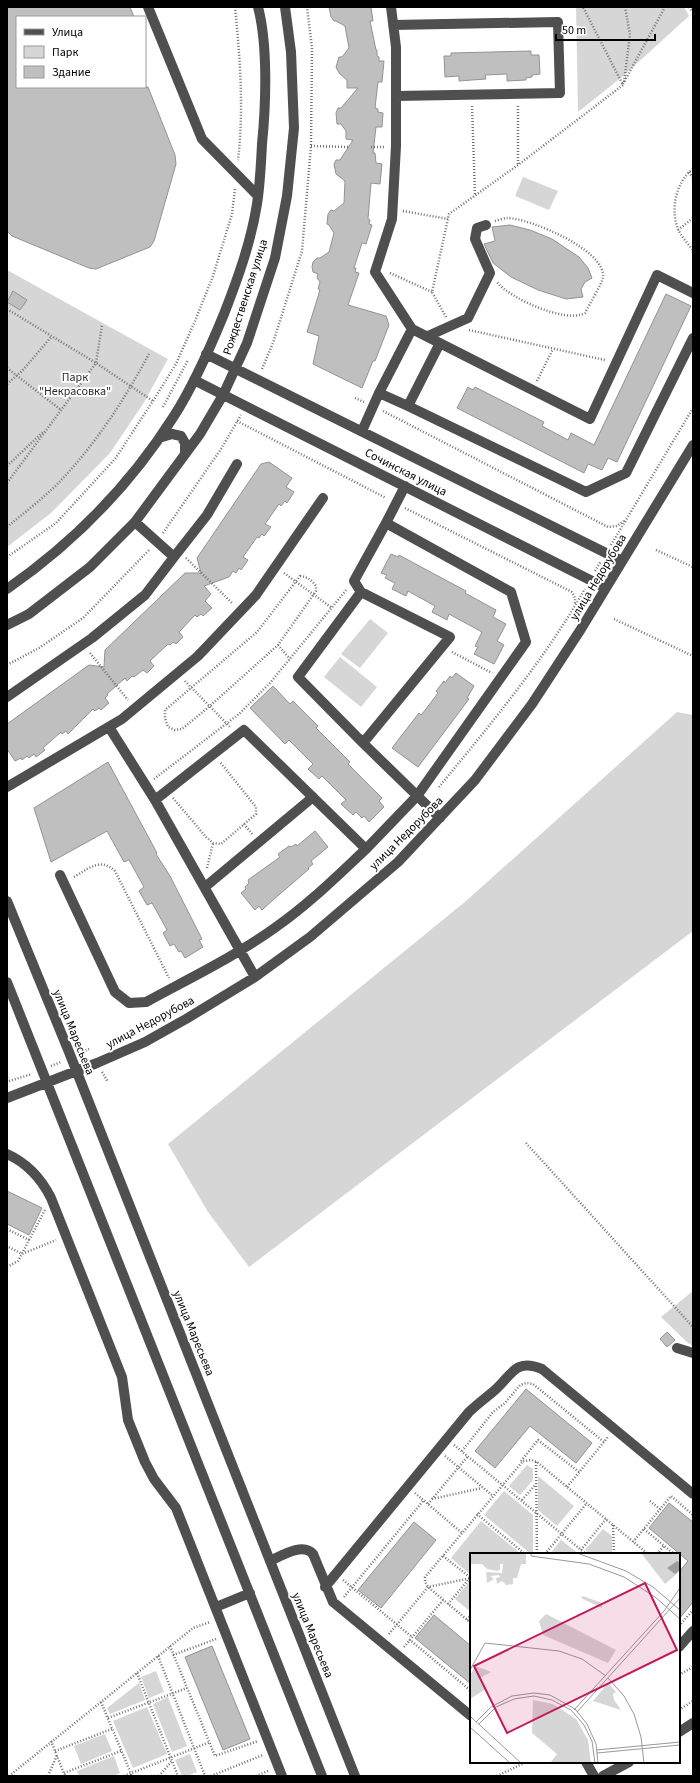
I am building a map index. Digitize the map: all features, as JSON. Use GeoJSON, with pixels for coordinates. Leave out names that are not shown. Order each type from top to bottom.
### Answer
{"type":"FeatureCollection","features":[{"type":"Feature","properties":{"kind":"street"},"geometry":{"type":"LineString","coordinates":[[148,7],[202,140],[258,196]]}},
{"type":"Feature","properties":{"kind":"street"},"geometry":{"type":"LineString","coordinates":[[152,18],[158,7]]}},
{"type":"Feature","properties":{"kind":"street"},"geometry":{"type":"LineString","coordinates":[[7,589],[33,571],[91,520],[144,459],[174,416],[194,380],[206,354],[240,272],[258,196],[264,123],[264,57],[258,7]]}},
{"type":"Feature","properties":{"kind":"street","name":"Рождественская улица"},"geometry":{"type":"LineString","coordinates":[[7,625],[29,614],[90,567],[134,522],[200,434],[223,394],[247,343],[275,258],[287,196],[294,128],[290,52],[285,7]]}},
{"type":"Feature","properties":{"kind":"street"},"geometry":{"type":"LineString","coordinates":[[391,7],[396,48],[396,146],[393,209],[392,219],[375,272],[412,329],[590,419],[657,276],[693,293]]}},
{"type":"Feature","properties":{"kind":"street"},"geometry":{"type":"LineString","coordinates":[[393,25],[558,22],[560,93],[396,96]]}},
{"type":"Feature","properties":{"kind":"street"},"geometry":{"type":"LineString","coordinates":[[428,336],[468,318],[490,273],[475,239],[478,228],[486,225]]}},
{"type":"Feature","properties":{"kind":"street"},"geometry":{"type":"LineString","coordinates":[[362,431],[379,393],[412,329]]}},
{"type":"Feature","properties":{"kind":"street"},"geometry":{"type":"LineString","coordinates":[[379,393],[586,492],[626,473],[693,338]]}},
{"type":"Feature","properties":{"kind":"street"},"geometry":{"type":"LineString","coordinates":[[408,406],[440,343]]}},
{"type":"Feature","properties":{"kind":"street","name":"Сочинская улица"},"geometry":{"type":"LineString","coordinates":[[206,354],[236,367],[622,561]]}},
{"type":"Feature","properties":{"kind":"street","name":"Сочинская улица"},"geometry":{"type":"LineString","coordinates":[[194,380],[606,588]]}},
{"type":"Feature","properties":{"kind":"street"},"geometry":{"type":"LineString","coordinates":[[159,438],[172,434],[181,436],[186,443],[185,454]]}},
{"type":"Feature","properties":{"kind":"street","name":"улица Недорубова"},"geometry":{"type":"LineString","coordinates":[[7,1098],[145,1042],[186,1019],[255,976],[310,937],[398,862],[475,780],[532,704],[581,629],[693,445]]}},
{"type":"Feature","properties":{"kind":"street"},"geometry":{"type":"LineString","coordinates":[[7,697],[83,644],[145,595],[207,515],[237,464]]}},
{"type":"Feature","properties":{"kind":"street"},"geometry":{"type":"LineString","coordinates":[[363,744],[450,637],[362,592],[354,580],[405,486]]}},
{"type":"Feature","properties":{"kind":"street"},"geometry":{"type":"LineString","coordinates":[[7,787],[122,719],[198,656],[256,595],[323,498]]}},
{"type":"Feature","properties":{"kind":"street"},"geometry":{"type":"LineString","coordinates":[[134,522],[157,542],[176,554]]}},
{"type":"Feature","properties":{"kind":"street"},"geometry":{"type":"LineString","coordinates":[[62,879],[115,992],[129,1003],[146,1002],[241,951],[277,927],[316,896],[366,849],[417,796],[526,642],[511,592],[386,523]]}},
{"type":"Feature","properties":{"kind":"street"},"geometry":{"type":"LineString","coordinates":[[362,592],[298,677],[363,744],[440,818]]}},
{"type":"Feature","properties":{"kind":"street"},"geometry":{"type":"LineString","coordinates":[[109,727],[155,800],[255,976]]}},
{"type":"Feature","properties":{"kind":"street"},"geometry":{"type":"LineString","coordinates":[[155,800],[244,730],[366,849]]}},
{"type":"Feature","properties":{"kind":"street"},"geometry":{"type":"LineString","coordinates":[[204,886],[313,797]]}},
{"type":"Feature","properties":{"kind":"street","name":"улица Маресьева"},"geometry":{"type":"LineString","coordinates":[[7,901],[76,1071],[354,1776]]}},
{"type":"Feature","properties":{"kind":"street"},"geometry":{"type":"LineString","coordinates":[[7,982],[322,1776]]}},
{"type":"Feature","properties":{"kind":"street"},"geometry":{"type":"LineString","coordinates":[[7,1154],[31,1170],[40,1180],[51,1198],[122,1377],[128,1420],[145,1462],[154,1479],[176,1508],[282,1776]]}},
{"type":"Feature","properties":{"kind":"street"},"geometry":{"type":"LineString","coordinates":[[677,1348],[693,1353]]}},
{"type":"Feature","properties":{"kind":"street"},"geometry":{"type":"LineString","coordinates":[[325,1587],[469,1412],[497,1388],[512,1370],[529,1365],[542,1369],[693,1494]]}},
{"type":"Feature","properties":{"kind":"street"},"geometry":{"type":"LineString","coordinates":[[270,1561],[301,1548],[307,1549],[312,1554],[331,1600],[470,1715]]}},
{"type":"Feature","properties":{"kind":"street"},"geometry":{"type":"LineString","coordinates":[[216,1607],[250,1593]]}},
{"type":"Feature","properties":{"kind":"street"},"geometry":{"type":"LineString","coordinates":[[680,1646],[693,1632]]}},
{"type":"Feature","properties":{"kind":"street"},"geometry":{"type":"LineString","coordinates":[[680,1731],[693,1723]]}},
{"type":"Feature","properties":{"kind":"street"},"geometry":{"type":"LineString","coordinates":[[587,1763],[594,1776]]}},
{"type":"Feature","properties":{"kind":"street"},"geometry":{"type":"LineString","coordinates":[[603,1776],[627,1763]]}},
{"type":"Feature","properties":{"kind":"path"},"geometry":{"type":"LineString","coordinates":[[7,557],[56,523],[115,459],[176,364],[196,321],[213,276],[232,214],[237,174],[240,146],[240,63],[235,7]]}},
{"type":"Feature","properties":{"kind":"path"},"geometry":{"type":"LineString","coordinates":[[584,7],[623,85]]}},
{"type":"Feature","properties":{"kind":"path"},"geometry":{"type":"LineString","coordinates":[[623,85],[630,34],[625,7]]}},
{"type":"Feature","properties":{"kind":"path"},"geometry":{"type":"LineString","coordinates":[[432,292],[449,214],[623,85],[665,7]]}},
{"type":"Feature","properties":{"kind":"path"},"geometry":{"type":"LineString","coordinates":[[689,7],[693,12]]}},
{"type":"Feature","properties":{"kind":"path"},"geometry":{"type":"LineString","coordinates":[[518,94],[518,164]]}},
{"type":"Feature","properties":{"kind":"path"},"geometry":{"type":"LineString","coordinates":[[472,95],[475,195]]}},
{"type":"Feature","properties":{"kind":"path"},"geometry":{"type":"LineString","coordinates":[[311,146],[348,147]]}},
{"type":"Feature","properties":{"kind":"path"},"geometry":{"type":"LineString","coordinates":[[693,168],[680,188],[674,210],[678,230],[693,250]]}},
{"type":"Feature","properties":{"kind":"path"},"geometry":{"type":"LineString","coordinates":[[689,172],[693,178]]}},
{"type":"Feature","properties":{"kind":"path"},"geometry":{"type":"LineString","coordinates":[[393,209],[448,219]]}},
{"type":"Feature","properties":{"kind":"path"},"geometry":{"type":"LineString","coordinates":[[486,225],[507,218],[536,225],[555,233],[587,250],[600,267],[603,277],[585,313],[582,315],[562,315],[532,305],[501,288],[490,273]]}},
{"type":"Feature","properties":{"kind":"path"},"geometry":{"type":"LineString","coordinates":[[678,230],[693,218]]}},
{"type":"Feature","properties":{"kind":"path"},"geometry":{"type":"LineString","coordinates":[[377,268],[432,292],[450,326],[616,363]]}},
{"type":"Feature","properties":{"kind":"path"},"geometry":{"type":"LineString","coordinates":[[7,309],[96,363],[153,401]]}},
{"type":"Feature","properties":{"kind":"path"},"geometry":{"type":"LineString","coordinates":[[7,483],[96,363],[102,325]]}},
{"type":"Feature","properties":{"kind":"path"},"geometry":{"type":"LineString","coordinates":[[7,384],[17,376],[52,336]]}},
{"type":"Feature","properties":{"kind":"path"},"geometry":{"type":"LineString","coordinates":[[532,390],[552,349]]}},
{"type":"Feature","properties":{"kind":"path"},"geometry":{"type":"LineString","coordinates":[[7,527],[64,477],[102,431],[132,386],[150,352]]}},
{"type":"Feature","properties":{"kind":"path"},"geometry":{"type":"LineString","coordinates":[[163,407],[188,360]]}},
{"type":"Feature","properties":{"kind":"path"},"geometry":{"type":"LineString","coordinates":[[7,368],[61,410]]}},
{"type":"Feature","properties":{"kind":"path"},"geometry":{"type":"LineString","coordinates":[[373,407],[608,527],[617,526],[626,519]]}},
{"type":"Feature","properties":{"kind":"path"},"geometry":{"type":"LineString","coordinates":[[425,804],[487,729],[567,621],[693,408]]}},
{"type":"Feature","properties":{"kind":"path"},"geometry":{"type":"LineString","coordinates":[[7,665],[39,648],[83,618],[157,542],[221,449],[241,415]]}},
{"type":"Feature","properties":{"kind":"path"},"geometry":{"type":"LineString","coordinates":[[237,421],[572,592],[575,598],[574,607]]}},
{"type":"Feature","properties":{"kind":"path"},"geometry":{"type":"LineString","coordinates":[[7,466],[50,425]]}},
{"type":"Feature","properties":{"kind":"path"},"geometry":{"type":"LineString","coordinates":[[656,550],[693,567]]}},
{"type":"Feature","properties":{"kind":"path"},"geometry":{"type":"LineString","coordinates":[[176,554],[240,611]]}},
{"type":"Feature","properties":{"kind":"path"},"geometry":{"type":"LineString","coordinates":[[275,568],[295,580],[332,608]]}},
{"type":"Feature","properties":{"kind":"path"},"geometry":{"type":"LineString","coordinates":[[300,576],[306,576],[316,586],[314,595],[278,645],[182,729],[175,730],[168,727],[165,718],[165,710],[257,632],[295,580],[300,576]]}},
{"type":"Feature","properties":{"kind":"path"},"geometry":{"type":"LineString","coordinates":[[146,785],[238,714],[270,683],[354,580]]}},
{"type":"Feature","properties":{"kind":"path"},"geometry":{"type":"LineString","coordinates":[[614,619],[693,656]]}},
{"type":"Feature","properties":{"kind":"path"},"geometry":{"type":"LineString","coordinates":[[83,644],[135,708]]}},
{"type":"Feature","properties":{"kind":"path"},"geometry":{"type":"LineString","coordinates":[[278,645],[290,659]]}},
{"type":"Feature","properties":{"kind":"path"},"geometry":{"type":"LineString","coordinates":[[443,647],[501,678]]}},
{"type":"Feature","properties":{"kind":"path"},"geometry":{"type":"LineString","coordinates":[[177,674],[227,723],[237,736]]}},
{"type":"Feature","properties":{"kind":"path"},"geometry":{"type":"LineString","coordinates":[[167,790],[213,843],[220,844],[256,814],[256,807],[213,754]]}},
{"type":"Feature","properties":{"kind":"path"},"geometry":{"type":"LineString","coordinates":[[204,886],[213,843]]}},
{"type":"Feature","properties":{"kind":"path"},"geometry":{"type":"LineString","coordinates":[[62,879],[93,866],[103,864],[109,865],[115,871],[174,987]]}},
{"type":"Feature","properties":{"kind":"path"},"geometry":{"type":"LineString","coordinates":[[526,1143],[693,1327]]}},
{"type":"Feature","properties":{"kind":"path"},"geometry":{"type":"LineString","coordinates":[[7,1266],[18,1261],[51,1198]]}},
{"type":"Feature","properties":{"kind":"path"},"geometry":{"type":"LineString","coordinates":[[7,1229],[29,1240]]}},
{"type":"Feature","properties":{"kind":"path"},"geometry":{"type":"LineString","coordinates":[[22,1254],[66,1236]]}},
{"type":"Feature","properties":{"kind":"path"},"geometry":{"type":"LineString","coordinates":[[7,1246],[22,1254]]}},
{"type":"Feature","properties":{"kind":"path"},"geometry":{"type":"LineString","coordinates":[[462,1451],[493,1412],[505,1403],[520,1385],[526,1383],[533,1384],[604,1442]]}},
{"type":"Feature","properties":{"kind":"path"},"geometry":{"type":"LineString","coordinates":[[567,1487],[615,1429]]}},
{"type":"Feature","properties":{"kind":"path"},"geometry":{"type":"LineString","coordinates":[[447,1439],[585,1553]]}},
{"type":"Feature","properties":{"kind":"path"},"geometry":{"type":"LineString","coordinates":[[470,1622],[428,1587],[425,1582],[425,1577],[538,1440],[579,1472]]}},
{"type":"Feature","properties":{"kind":"path"},"geometry":{"type":"LineString","coordinates":[[438,1450],[493,1496]]}},
{"type":"Feature","properties":{"kind":"path"},"geometry":{"type":"LineString","coordinates":[[428,1504],[468,1456]]}},
{"type":"Feature","properties":{"kind":"path"},"geometry":{"type":"LineString","coordinates":[[520,1463],[528,1460],[536,1461],[647,1553]]}},
{"type":"Feature","properties":{"kind":"path"},"geometry":{"type":"LineString","coordinates":[[536,1461],[537,1553]]}},
{"type":"Feature","properties":{"kind":"path"},"geometry":{"type":"LineString","coordinates":[[522,1500],[536,1483]]}},
{"type":"Feature","properties":{"kind":"path"},"geometry":{"type":"LineString","coordinates":[[407,1487],[462,1533]]}},
{"type":"Feature","properties":{"kind":"path"},"geometry":{"type":"LineString","coordinates":[[432,1499],[483,1487]]}},
{"type":"Feature","properties":{"kind":"path"},"geometry":{"type":"LineString","coordinates":[[633,1542],[671,1496],[693,1515]]}},
{"type":"Feature","properties":{"kind":"path"},"geometry":{"type":"LineString","coordinates":[[650,1500],[660,1509]]}},
{"type":"Feature","properties":{"kind":"path"},"geometry":{"type":"LineString","coordinates":[[337,1606],[423,1501]]}},
{"type":"Feature","properties":{"kind":"path"},"geometry":{"type":"LineString","coordinates":[[546,1553],[587,1503]]}},
{"type":"Feature","properties":{"kind":"path"},"geometry":{"type":"LineString","coordinates":[[477,1514],[524,1553]]}},
{"type":"Feature","properties":{"kind":"path"},"geometry":{"type":"LineString","coordinates":[[581,1550],[606,1520]]}},
{"type":"Feature","properties":{"kind":"path"},"geometry":{"type":"LineString","coordinates":[[613,1525],[614,1553]]}},
{"type":"Feature","properties":{"kind":"path"},"geometry":{"type":"LineString","coordinates":[[644,1528],[673,1553]]}},
{"type":"Feature","properties":{"kind":"path"},"geometry":{"type":"LineString","coordinates":[[658,1553],[664,1546]]}},
{"type":"Feature","properties":{"kind":"path"},"geometry":{"type":"LineString","coordinates":[[443,1556],[470,1577]]}},
{"type":"Feature","properties":{"kind":"path"},"geometry":{"type":"LineString","coordinates":[[336,1574],[412,1637]]}},
{"type":"Feature","properties":{"kind":"path"},"geometry":{"type":"LineString","coordinates":[[382,1643],[428,1587],[470,1578]]}},
{"type":"Feature","properties":{"kind":"path"},"geometry":{"type":"LineString","coordinates":[[448,1604],[470,1579]]}},
{"type":"Feature","properties":{"kind":"path"},"geometry":{"type":"LineString","coordinates":[[443,1600],[410,1640],[470,1690]]}},
{"type":"Feature","properties":{"kind":"path"},"geometry":{"type":"LineString","coordinates":[[680,1625],[693,1610]]}},
{"type":"Feature","properties":{"kind":"path"},"geometry":{"type":"LineString","coordinates":[[467,1620],[470,1616]]}},
{"type":"Feature","properties":{"kind":"path"},"geometry":{"type":"LineString","coordinates":[[9,1776],[194,1628],[220,1619]]}},
{"type":"Feature","properties":{"kind":"path"},"geometry":{"type":"LineString","coordinates":[[174,1654],[227,1635]]}},
{"type":"Feature","properties":{"kind":"path"},"geometry":{"type":"LineString","coordinates":[[170,1646],[216,1756],[267,1738]]}},
{"type":"Feature","properties":{"kind":"path"},"geometry":{"type":"LineString","coordinates":[[158,1656],[205,1776]]}},
{"type":"Feature","properties":{"kind":"path"},"geometry":{"type":"LineString","coordinates":[[680,1675],[693,1667]]}},
{"type":"Feature","properties":{"kind":"path"},"geometry":{"type":"LineString","coordinates":[[137,1673],[178,1776]]}},
{"type":"Feature","properties":{"kind":"path"},"geometry":{"type":"LineString","coordinates":[[108,1718],[187,1688]]}},
{"type":"Feature","properties":{"kind":"path"},"geometry":{"type":"LineString","coordinates":[[680,1709],[693,1701]]}},
{"type":"Feature","properties":{"kind":"path"},"geometry":{"type":"LineString","coordinates":[[101,1702],[131,1775]]}},
{"type":"Feature","properties":{"kind":"path"},"geometry":{"type":"LineString","coordinates":[[55,1751],[112,1729]]}},
{"type":"Feature","properties":{"kind":"path"},"geometry":{"type":"LineString","coordinates":[[51,1741],[65,1775],[121,1751]]}},
{"type":"Feature","properties":{"kind":"path"},"geometry":{"type":"LineString","coordinates":[[124,1776],[131,1775],[210,1742]]}},
{"type":"Feature","properties":{"kind":"path"},"geometry":{"type":"LineString","coordinates":[[212,1776],[272,1751]]}},
{"type":"Feature","properties":{"kind":"path"},"geometry":{"type":"LineString","coordinates":[[48,1776],[57,1755]]}},
{"type":"Feature","properties":{"kind":"path"},"geometry":{"type":"LineString","coordinates":[[152,1776],[158,1776],[172,1761]]}},
{"type":"Feature","properties":{"kind":"path"},"geometry":{"type":"LineString","coordinates":[[497,1776],[524,1763]]}},
{"type":"Feature","properties":{"kind":"path"},"geometry":{"type":"LineString","coordinates":[[256,1776],[268,1771]]}},
{"type":"Feature","properties":{"kind":"green space"},"geometry":{"type":"Polygon","coordinates":[[[576,7],[684,7],[689,16],[622,77],[578,112],[576,7]]]}},
{"type":"Feature","properties":{"kind":"green space"},"geometry":{"type":"Polygon","coordinates":[[[523,177],[558,191],[549,210],[515,196],[523,177]]]}},
{"type":"Feature","properties":{"kind":"green space","name":"Парк \"Некрасовка\""},"geometry":{"type":"Polygon","coordinates":[[[7,270],[168,359],[143,404],[110,453],[51,513],[7,547],[7,270]]]}},
{"type":"Feature","properties":{"kind":"green space"},"geometry":{"type":"Polygon","coordinates":[[[370,619],[388,633],[360,668],[341,654],[370,619]]]}},
{"type":"Feature","properties":{"kind":"green space"},"geometry":{"type":"Polygon","coordinates":[[[340,657],[377,687],[361,707],[324,677],[340,657]]]}},
{"type":"Feature","properties":{"kind":"green space"},"geometry":{"type":"Polygon","coordinates":[[[677,712],[693,715],[693,931],[249,1267],[208,1212],[168,1144],[466,901],[677,712]]]}},
{"type":"Feature","properties":{"kind":"green space"},"geometry":{"type":"Polygon","coordinates":[[[693,1291],[693,1346],[661,1317],[693,1291]]]}},
{"type":"Feature","properties":{"kind":"green space"},"geometry":{"type":"Polygon","coordinates":[[[527,1465],[533,1469],[533,1480],[520,1495],[509,1486],[527,1465]]]}},
{"type":"Feature","properties":{"kind":"green space"},"geometry":{"type":"Polygon","coordinates":[[[538,1476],[574,1506],[557,1526],[538,1510],[538,1476]]]}},
{"type":"Feature","properties":{"kind":"green space"},"geometry":{"type":"Polygon","coordinates":[[[504,1491],[533,1515],[533,1553],[530,1553],[484,1515],[504,1491]]]}},
{"type":"Feature","properties":{"kind":"green space"},"geometry":{"type":"Polygon","coordinates":[[[481,1521],[520,1553],[470,1553],[470,1574],[451,1558],[481,1521]]]}},
{"type":"Feature","properties":{"kind":"green space"},"geometry":{"type":"Polygon","coordinates":[[[603,1529],[612,1536],[612,1553],[589,1553],[585,1550],[603,1529]]]}},
{"type":"Feature","properties":{"kind":"green space"},"geometry":{"type":"Polygon","coordinates":[[[561,1540],[578,1553],[551,1553],[561,1540]]]}},
{"type":"Feature","properties":{"kind":"green space"},"geometry":{"type":"Polygon","coordinates":[[[469,1582],[470,1582],[470,1611],[455,1599],[469,1582]]]}},
{"type":"Feature","properties":{"kind":"green space"},"geometry":{"type":"Polygon","coordinates":[[[156,1671],[164,1692],[149,1698],[141,1677],[156,1671]]]}},
{"type":"Feature","properties":{"kind":"green space"},"geometry":{"type":"Polygon","coordinates":[[[139,1683],[145,1700],[110,1714],[107,1708],[139,1683]]]}},
{"type":"Feature","properties":{"kind":"green space"},"geometry":{"type":"Polygon","coordinates":[[[168,1697],[187,1746],[172,1752],[153,1704],[168,1697]]]}},
{"type":"Feature","properties":{"kind":"green space"},"geometry":{"type":"Polygon","coordinates":[[[147,1707],[167,1754],[133,1768],[113,1721],[147,1707]]]}},
{"type":"Feature","properties":{"kind":"green space"},"geometry":{"type":"Polygon","coordinates":[[[105,1734],[112,1751],[81,1764],[74,1746],[105,1734]]]}},
{"type":"Feature","properties":{"kind":"green space"},"geometry":{"type":"Polygon","coordinates":[[[190,1754],[197,1772],[187,1776],[182,1776],[175,1760],[190,1754]]]}},
{"type":"Feature","properties":{"kind":"green space"},"geometry":{"type":"Polygon","coordinates":[[[114,1756],[120,1773],[113,1776],[79,1776],[77,1771],[114,1756]]]}},
{"type":"Feature","properties":{"kind":"building"},"geometry":{"type":"Polygon","coordinates":[[[7,7],[130,7],[134,16],[16,16],[16,88],[148,87],[175,155],[176,164],[154,241],[150,247],[96,269],[89,268],[12,236],[7,231],[7,7]]]}},
{"type":"Feature","properties":{"kind":"building"},"geometry":{"type":"Polygon","coordinates":[[[329,7],[371,7],[373,21],[370,21],[377,56],[379,57],[379,61],[384,61],[382,82],[378,82],[375,108],[378,109],[378,112],[383,113],[382,127],[376,127],[373,153],[375,153],[376,163],[382,164],[380,184],[371,183],[368,219],[370,220],[369,224],[372,225],[366,244],[362,243],[354,268],[356,268],[355,272],[359,273],[348,305],[386,316],[389,325],[375,361],[373,361],[362,388],[313,364],[319,336],[307,332],[320,290],[318,289],[320,282],[317,278],[318,274],[313,272],[313,262],[317,258],[320,258],[329,252],[334,233],[327,224],[328,214],[331,210],[334,211],[344,203],[345,181],[336,174],[334,164],[336,160],[340,160],[353,140],[346,139],[346,131],[341,124],[337,124],[336,113],[338,108],[341,108],[358,88],[347,88],[347,80],[339,73],[336,67],[339,57],[342,57],[349,48],[345,26],[334,21],[331,17],[329,7]]]}},
{"type":"Feature","properties":{"kind":"building"},"geometry":{"type":"Polygon","coordinates":[[[531,51],[531,55],[539,55],[540,74],[532,75],[532,77],[526,78],[526,80],[507,81],[507,74],[485,75],[486,79],[459,81],[459,76],[445,77],[444,56],[451,56],[451,53],[531,51]]]}},
{"type":"Feature","properties":{"kind":"building"},"geometry":{"type":"Polygon","coordinates":[[[510,225],[530,230],[552,239],[579,257],[588,268],[592,278],[585,282],[581,289],[583,297],[566,299],[538,290],[511,277],[493,263],[484,244],[495,241],[492,227],[510,225]]]}},
{"type":"Feature","properties":{"kind":"building"},"geometry":{"type":"Polygon","coordinates":[[[13,291],[27,300],[20,310],[7,302],[13,291]]]}},
{"type":"Feature","properties":{"kind":"building"},"geometry":{"type":"Polygon","coordinates":[[[666,294],[691,306],[617,462],[608,458],[602,470],[588,464],[584,473],[457,408],[468,387],[473,390],[475,387],[544,422],[542,426],[568,440],[571,433],[594,445],[666,294]]]}},
{"type":"Feature","properties":{"kind":"building"},"geometry":{"type":"Polygon","coordinates":[[[269,462],[292,478],[286,487],[294,492],[287,503],[285,501],[281,506],[279,504],[265,524],[271,527],[264,536],[262,534],[259,538],[257,537],[243,557],[248,560],[241,570],[239,568],[236,573],[233,571],[229,577],[204,586],[211,594],[205,601],[212,608],[203,616],[201,614],[197,617],[195,615],[179,632],[183,637],[176,644],[173,642],[170,645],[168,644],[150,661],[154,666],[147,673],[143,670],[134,677],[132,676],[127,681],[125,678],[107,694],[108,695],[105,698],[109,703],[101,710],[99,708],[95,711],[93,709],[68,734],[66,731],[62,734],[61,732],[43,748],[45,750],[36,757],[34,754],[29,758],[27,756],[22,760],[21,758],[15,761],[7,749],[7,724],[89,665],[104,667],[105,650],[185,573],[201,573],[197,558],[261,464],[269,462]]]}},
{"type":"Feature","properties":{"kind":"building"},"geometry":{"type":"Polygon","coordinates":[[[391,554],[398,557],[399,555],[466,591],[465,593],[496,610],[493,617],[506,624],[497,641],[504,645],[494,664],[474,654],[478,647],[475,646],[482,632],[449,614],[447,620],[432,612],[435,606],[408,591],[406,596],[392,589],[395,583],[385,578],[387,575],[381,573],[391,554]]]}},
{"type":"Feature","properties":{"kind":"building"},"geometry":{"type":"Polygon","coordinates":[[[456,673],[474,686],[467,698],[469,699],[418,767],[392,748],[419,713],[421,715],[426,709],[438,693],[436,691],[444,681],[445,683],[450,676],[452,678],[456,673]]]}},
{"type":"Feature","properties":{"kind":"building"},"geometry":{"type":"Polygon","coordinates":[[[273,686],[290,704],[293,701],[318,726],[316,728],[350,762],[348,764],[382,798],[379,801],[384,807],[369,822],[364,816],[362,818],[356,812],[353,815],[341,804],[346,800],[322,776],[319,779],[308,769],[313,764],[289,740],[285,744],[250,708],[273,686]]]}},
{"type":"Feature","properties":{"kind":"building"},"geometry":{"type":"Polygon","coordinates":[[[108,762],[157,853],[156,854],[170,876],[202,939],[199,940],[203,947],[185,958],[174,944],[170,946],[163,933],[167,930],[156,910],[152,903],[147,905],[139,891],[144,887],[129,860],[124,862],[107,831],[51,862],[34,808],[108,762]]]}},
{"type":"Feature","properties":{"kind":"building"},"geometry":{"type":"Polygon","coordinates":[[[315,831],[328,847],[311,861],[313,864],[308,868],[309,869],[262,910],[259,906],[255,910],[241,893],[246,889],[245,887],[249,883],[248,880],[280,857],[278,854],[289,846],[291,847],[296,844],[297,846],[315,831]]]}},
{"type":"Feature","properties":{"kind":"building"},"geometry":{"type":"Polygon","coordinates":[[[7,1191],[42,1208],[29,1235],[7,1224],[7,1191]]]}},
{"type":"Feature","properties":{"kind":"building"},"geometry":{"type":"Polygon","coordinates":[[[667,1332],[675,1340],[667,1347],[660,1339],[667,1332]]]}},
{"type":"Feature","properties":{"kind":"building"},"geometry":{"type":"Polygon","coordinates":[[[526,1389],[592,1443],[576,1463],[530,1426],[495,1468],[475,1451],[526,1389]]]}},
{"type":"Feature","properties":{"kind":"building"},"geometry":{"type":"Polygon","coordinates":[[[669,1503],[693,1522],[693,1602],[680,1618],[680,1571],[688,1561],[649,1528],[669,1503]]]}},
{"type":"Feature","properties":{"kind":"building"},"geometry":{"type":"Polygon","coordinates":[[[414,1522],[436,1540],[381,1608],[358,1590],[414,1522]]]}},
{"type":"Feature","properties":{"kind":"building"},"geometry":{"type":"Polygon","coordinates":[[[434,1615],[470,1645],[470,1683],[415,1638],[434,1615]]]}},
{"type":"Feature","properties":{"kind":"building"},"geometry":{"type":"Polygon","coordinates":[[[212,1646],[250,1739],[223,1750],[185,1657],[212,1646]]]}}]}
